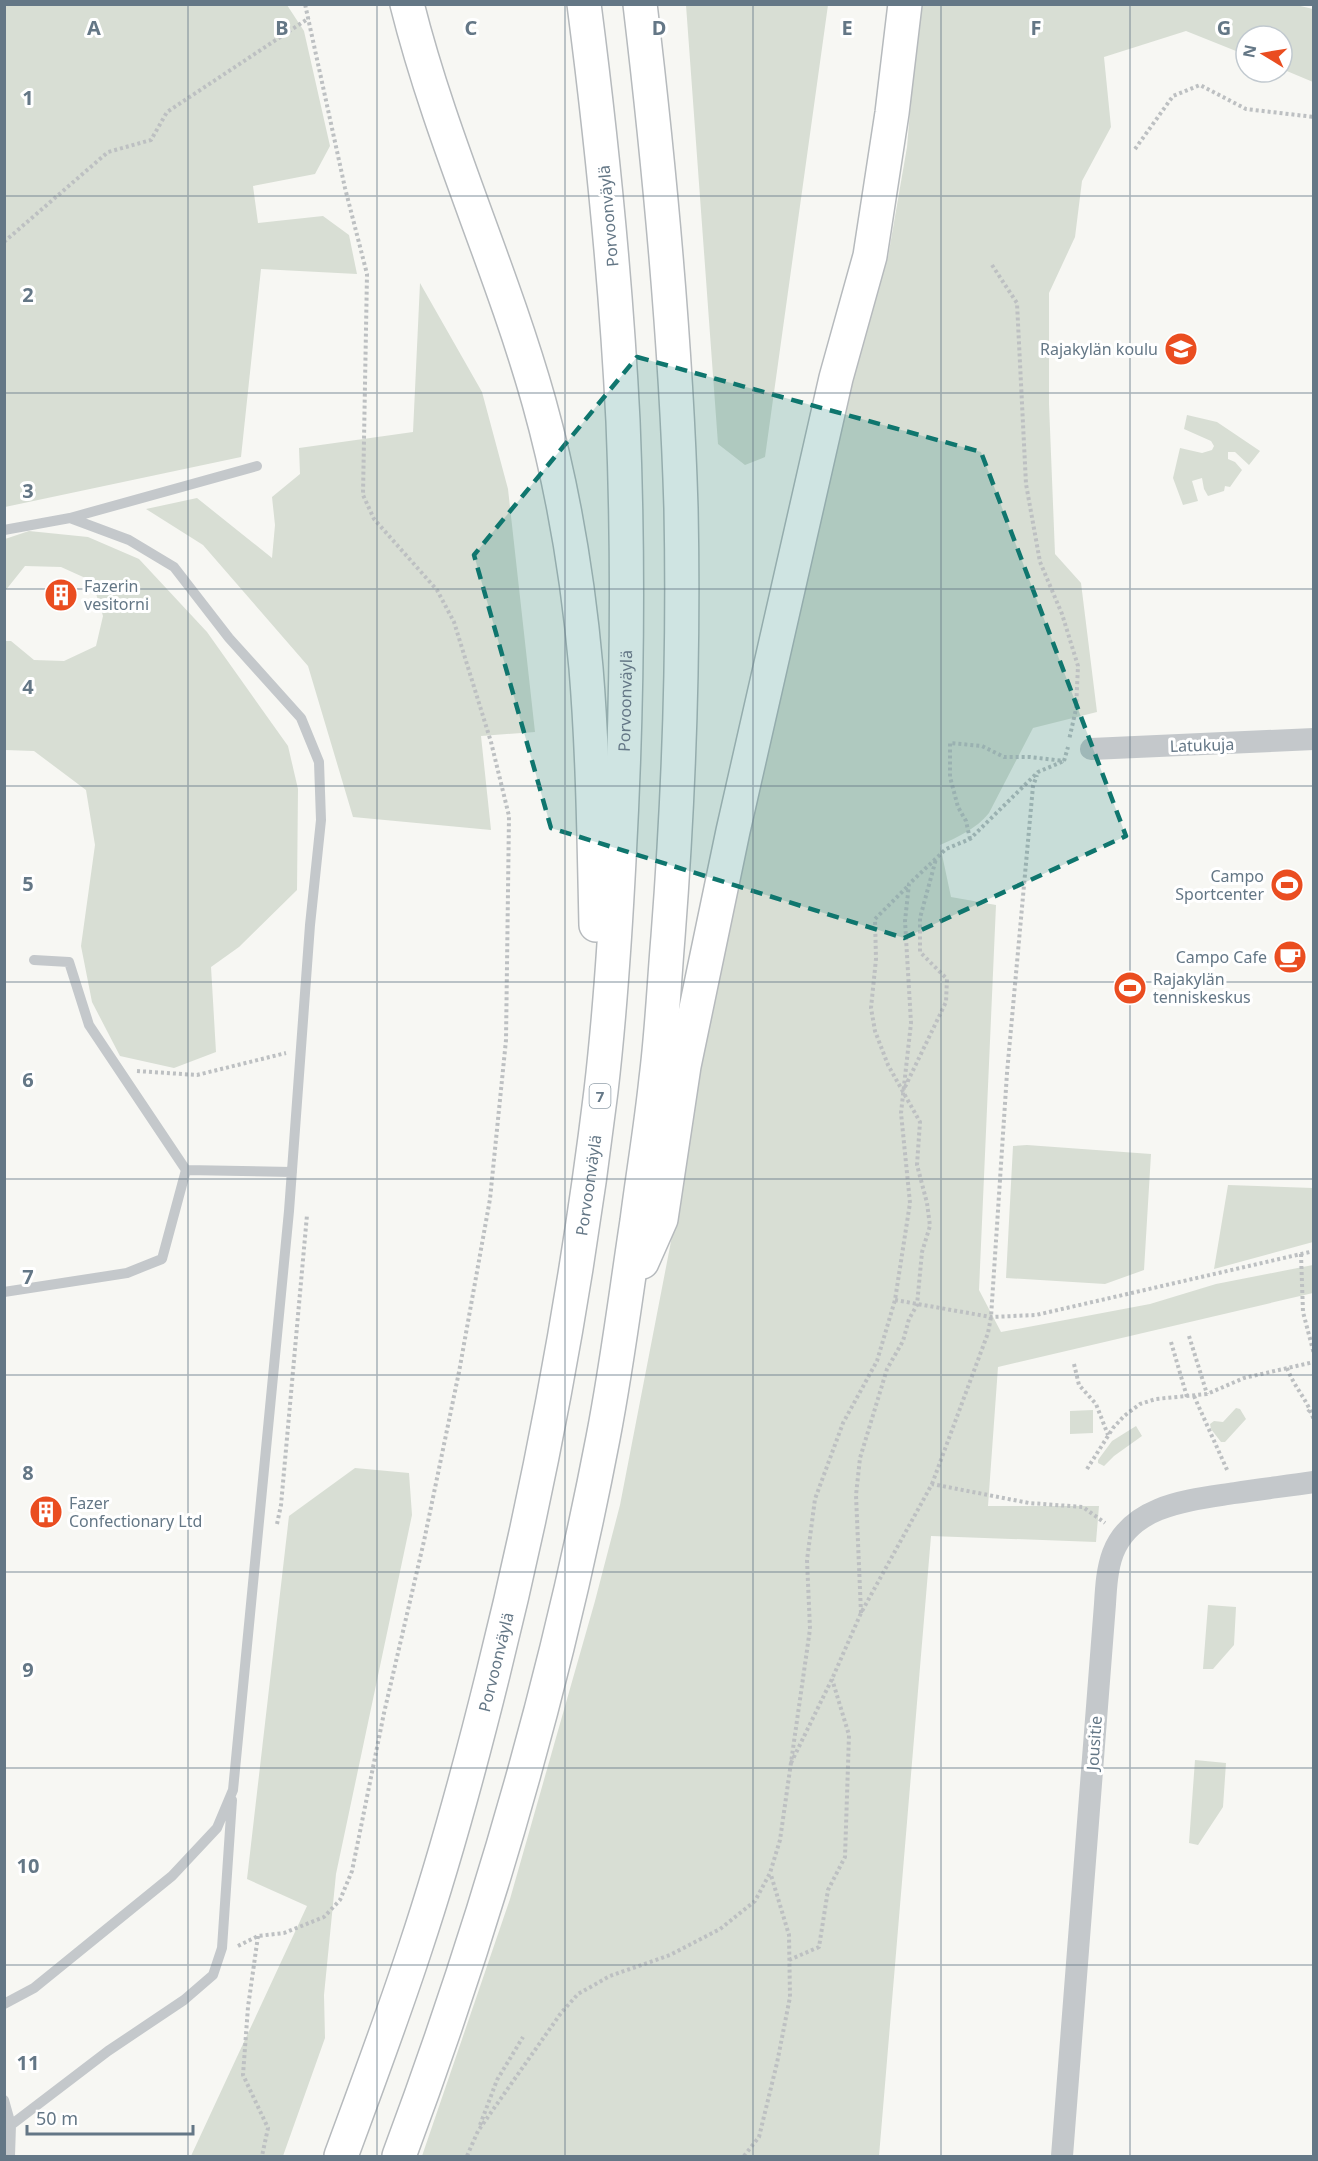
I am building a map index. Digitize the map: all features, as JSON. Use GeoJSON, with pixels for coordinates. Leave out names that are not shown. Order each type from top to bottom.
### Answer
{"type":"FeatureCollection","features":[{"type":"Feature","properties":{"kind":"highway"},"geometry":{"type":"LineString","coordinates":[[408,4],[434,98],[507,302],[539,401],[562,496],[575,575],[586,668],[592,777],[601,1089]]}},
{"type":"Feature","properties":{"kind":"highway","name":"Porvoonväylä"},"geometry":{"type":"LineString","coordinates":[[341,2157],[416,1947],[476,1742],[509,1609],[564,1348],[601,1089],[610,996],[622,811],[627,562],[623,421],[614,280],[600,128],[584,4]]}},
{"type":"Feature","properties":{"kind":"highway"},"geometry":{"type":"LineString","coordinates":[[399,2157],[430,2074],[481,1922],[527,1765],[567,1607],[601,1449],[625,1303],[656,1079],[672,880],[679,735],[682,613],[681,506],[670,295],[656,138],[639,4]]}},
{"type":"Feature","properties":{"kind":"highway"},"geometry":{"type":"LineString","coordinates":[[625,1303],[661,1219],[684,1066],[733,831],[836,378],[870,256],[892,113],[905,4]]}},
{"type":"Feature","properties":{"kind":"street","name":"Latukuja"},"geometry":{"type":"LineString","coordinates":[[1091,749],[1314,739]]}},
{"type":"Feature","properties":{"kind":"street","name":"Jousitie"},"geometry":{"type":"LineString","coordinates":[[1062,2157],[1108,1571],[1113,1552],[1123,1536],[1140,1519],[1159,1508],[1184,1501],[1314,1482]]}},
{"type":"Feature","properties":{"kind":"lane"},"geometry":{"type":"LineString","coordinates":[[4,530],[70,518],[257,466]]}},
{"type":"Feature","properties":{"kind":"lane"},"geometry":{"type":"LineString","coordinates":[[10,2125],[108,2051],[184,2000],[213,1975],[222,1948],[233,1790],[292,1173],[310,925],[321,820],[319,762],[301,718],[229,638],[174,567],[129,540],[70,518]]}},
{"type":"Feature","properties":{"kind":"lane"},"geometry":{"type":"LineString","coordinates":[[4,1292],[127,1273],[162,1259],[186,1170],[89,1025],[69,962],[34,960]]}},
{"type":"Feature","properties":{"kind":"lane"},"geometry":{"type":"LineString","coordinates":[[186,1170],[292,1173]]}},
{"type":"Feature","properties":{"kind":"lane"},"geometry":{"type":"LineString","coordinates":[[4,2004],[34,1988],[172,1876],[218,1828],[233,1790]]}},
{"type":"Feature","properties":{"kind":"lane"},"geometry":{"type":"LineString","coordinates":[[4,2100],[10,2125],[10,2157]]}},
{"type":"Feature","properties":{"kind":"path"},"geometry":{"type":"LineString","coordinates":[[239,1946],[258,1936],[284,1933],[324,1917],[340,1900],[351,1870],[459,1372],[490,1198],[506,1040],[508,816],[491,742],[454,622],[437,590],[374,519],[363,495],[367,274],[345,188],[305,4]]}},
{"type":"Feature","properties":{"kind":"path"},"geometry":{"type":"LineString","coordinates":[[4,242],[108,152],[152,140],[167,112],[309,18]]}},
{"type":"Feature","properties":{"kind":"path"},"geometry":{"type":"LineString","coordinates":[[1135,149],[1173,96],[1200,84],[1246,109],[1314,117]]}},
{"type":"Feature","properties":{"kind":"path"},"geometry":{"type":"LineString","coordinates":[[992,265],[1017,303],[1026,484],[1040,562],[1062,614],[1078,666],[1076,709],[1065,761]]}},
{"type":"Feature","properties":{"kind":"path"},"geometry":{"type":"LineString","coordinates":[[970,839],[950,777],[950,743],[982,746],[1004,757],[1065,761]]}},
{"type":"Feature","properties":{"kind":"path"},"geometry":{"type":"LineString","coordinates":[[861,1614],[856,1496],[860,1458],[887,1369],[903,1341],[909,1319],[917,1305],[922,1251],[930,1226],[927,1203],[917,1165],[920,1122],[888,1065],[875,1031],[871,1008],[876,959],[875,919],[936,858],[946,849],[970,839],[1038,772],[1065,761]]}},
{"type":"Feature","properties":{"kind":"path"},"geometry":{"type":"LineString","coordinates":[[790,1766],[861,1614],[932,1484],[988,1333],[991,1317],[1009,1050],[1033,786],[1038,772]]}},
{"type":"Feature","properties":{"kind":"path"},"geometry":{"type":"LineString","coordinates":[[904,1090],[946,1002],[947,980],[920,952],[920,918],[936,858]]}},
{"type":"Feature","properties":{"kind":"path"},"geometry":{"type":"LineString","coordinates":[[478,2131],[561,2013],[578,1994],[610,1976],[670,1955],[720,1929],[756,1902],[770,1874],[780,1840],[810,1629],[807,1560],[815,1499],[843,1423],[877,1361],[895,1300],[910,1203],[901,1113],[911,1023],[905,921],[909,884]]}},
{"type":"Feature","properties":{"kind":"path"},"geometry":{"type":"LineString","coordinates":[[895,1300],[991,1317],[1036,1315],[1314,1251]]}},
{"type":"Feature","properties":{"kind":"path"},"geometry":{"type":"LineString","coordinates":[[1300,1254],[1303,1312],[1314,1354]]}},
{"type":"Feature","properties":{"kind":"path"},"geometry":{"type":"LineString","coordinates":[[1189,1336],[1207,1394]]}},
{"type":"Feature","properties":{"kind":"path"},"geometry":{"type":"LineString","coordinates":[[1171,1342],[1187,1397]]}},
{"type":"Feature","properties":{"kind":"path"},"geometry":{"type":"LineString","coordinates":[[1087,1469],[1124,1416],[1140,1404],[1156,1399],[1207,1394],[1244,1378],[1314,1362]]}},
{"type":"Feature","properties":{"kind":"path"},"geometry":{"type":"LineString","coordinates":[[1074,1364],[1079,1385],[1096,1404],[1108,1436]]}},
{"type":"Feature","properties":{"kind":"path"},"geometry":{"type":"LineString","coordinates":[[1287,1368],[1293,1385],[1314,1420]]}},
{"type":"Feature","properties":{"kind":"path"},"geometry":{"type":"LineString","coordinates":[[1194,1396],[1224,1462],[1235,1493]]}},
{"type":"Feature","properties":{"kind":"path"},"geometry":{"type":"LineString","coordinates":[[932,1484],[1029,1503],[1083,1507],[1123,1536]]}},
{"type":"Feature","properties":{"kind":"path"},"geometry":{"type":"LineString","coordinates":[[789,1959],[819,1947],[828,1890],[845,1857],[849,1735],[832,1679]]}},
{"type":"Feature","properties":{"kind":"path"},"geometry":{"type":"LineString","coordinates":[[744,2157],[759,2137],[790,1997],[789,1935],[770,1874]]}},
{"type":"Feature","properties":{"kind":"path"},"geometry":{"type":"LineString","coordinates":[[258,1936],[248,2007],[243,2075],[268,2128],[262,2157]]}},
{"type":"Feature","properties":{"kind":"path"},"geometry":{"type":"LineString","coordinates":[[468,2157],[498,2080],[523,2037]]}},
{"type":"Feature","properties":{"kind":"highlighted area"},"geometry":{"type":"Polygon","coordinates":[[[637,357],[981,452],[1126,836],[904,938],[551,828],[474,555],[637,357]]]}},
{"type":"Feature","properties":{"kind":"shaded area"},"geometry":{"type":"Polygon","coordinates":[[[1292,4],[1313,9],[1313,82],[1294,74],[1294,24],[1234,24],[1234,50],[1186,31],[1104,57],[1111,127],[1082,181],[1075,237],[1049,293],[1049,404],[1055,554],[1081,583],[1097,712],[1033,728],[989,813],[973,828],[940,845],[951,897],[996,905],[979,1290],[1001,1332],[1150,1304],[1216,1284],[1313,1265],[1313,1293],[998,1367],[988,1506],[1099,1506],[1096,1542],[931,1536],[879,2156],[422,2156],[510,1899],[620,1505],[685,1169],[710,1011],[743,854],[850,379],[888,257],[907,147],[919,5],[1292,4]]]}},
{"type":"Feature","properties":{"kind":"shaded area"},"geometry":{"type":"Polygon","coordinates":[[[4,5],[287,5],[304,31],[330,146],[315,174],[253,186],[258,223],[323,216],[349,235],[357,274],[261,269],[241,457],[5,507],[4,5]]]}},
{"type":"Feature","properties":{"kind":"shaded area"},"geometry":{"type":"Polygon","coordinates":[[[686,5],[828,5],[765,457],[745,465],[718,444],[686,5]]]}},
{"type":"Feature","properties":{"kind":"shaded area"},"geometry":{"type":"Polygon","coordinates":[[[420,283],[482,392],[508,489],[535,732],[481,736],[491,830],[353,817],[308,666],[203,545],[146,509],[197,498],[272,558],[275,525],[272,497],[300,474],[299,448],[413,432],[420,283]]]}},
{"type":"Feature","properties":{"kind":"shaded area"},"geometry":{"type":"Polygon","coordinates":[[[1187,415],[1217,422],[1260,451],[1249,465],[1235,452],[1228,452],[1228,459],[1235,462],[1242,470],[1230,487],[1225,486],[1224,491],[1208,496],[1202,478],[1192,481],[1198,501],[1183,505],[1173,478],[1180,448],[1202,453],[1212,450],[1214,446],[1211,441],[1184,429],[1187,415]]]}},
{"type":"Feature","properties":{"kind":"shaded area"},"geometry":{"type":"Polygon","coordinates":[[[29,531],[88,537],[139,559],[207,632],[288,746],[298,789],[297,890],[239,947],[211,967],[216,1052],[174,1068],[120,1056],[92,1002],[81,946],[95,845],[86,790],[34,751],[5,750],[5,641],[11,641],[34,660],[64,661],[96,646],[103,616],[92,581],[61,567],[25,566],[5,591],[5,539],[29,531]]]}},
{"type":"Feature","properties":{"kind":"shaded area"},"geometry":{"type":"Polygon","coordinates":[[[1027,1145],[1151,1154],[1144,1270],[1105,1284],[1006,1278],[1013,1146],[1027,1145]]]}},
{"type":"Feature","properties":{"kind":"shaded area"},"geometry":{"type":"Polygon","coordinates":[[[1228,1185],[1313,1188],[1313,1242],[1214,1269],[1228,1185]]]}},
{"type":"Feature","properties":{"kind":"shaded area"},"geometry":{"type":"Polygon","coordinates":[[[1236,1408],[1240,1409],[1246,1419],[1225,1442],[1221,1442],[1210,1424],[1214,1421],[1223,1422],[1236,1408]]]}},
{"type":"Feature","properties":{"kind":"shaded area"},"geometry":{"type":"Polygon","coordinates":[[[1093,1410],[1093,1433],[1070,1434],[1070,1411],[1093,1410]]]}},
{"type":"Feature","properties":{"kind":"shaded area"},"geometry":{"type":"Polygon","coordinates":[[[1136,1426],[1142,1436],[1104,1466],[1098,1463],[1112,1441],[1136,1426]]]}},
{"type":"Feature","properties":{"kind":"shaded area"},"geometry":{"type":"Polygon","coordinates":[[[355,1468],[409,1473],[412,1515],[336,1874],[324,1995],[325,2038],[283,2156],[191,2156],[307,1906],[247,1879],[289,1516],[355,1468]]]}},
{"type":"Feature","properties":{"kind":"shaded area"},"geometry":{"type":"Polygon","coordinates":[[[1208,1605],[1236,1607],[1234,1645],[1213,1669],[1203,1669],[1208,1605]]]}},
{"type":"Feature","properties":{"kind":"shaded area"},"geometry":{"type":"Polygon","coordinates":[[[1195,1760],[1226,1763],[1223,1807],[1198,1845],[1189,1843],[1195,1760]]]}},
{"type":"Feature","properties":{"kind":"place","name":"Rajakylän koulu"},"geometry":{"type":"Point","coordinates":[1181,349]}},
{"type":"Feature","properties":{"kind":"place","name":"Fazerin vesitorni"},"geometry":{"type":"Point","coordinates":[61,595]}},
{"type":"Feature","properties":{"kind":"place","name":"Campo Sportcenter"},"geometry":{"type":"Point","coordinates":[1287,885]}},
{"type":"Feature","properties":{"kind":"place","name":"Campo Cafe"},"geometry":{"type":"Point","coordinates":[1290,957]}},
{"type":"Feature","properties":{"kind":"place","name":"Rajakylän tenniskeskus"},"geometry":{"type":"Point","coordinates":[1130,988]}},
{"type":"Feature","properties":{"kind":"place","name":"Fazer Confectionary Ltd"},"geometry":{"type":"Point","coordinates":[46,1512]}}]}
